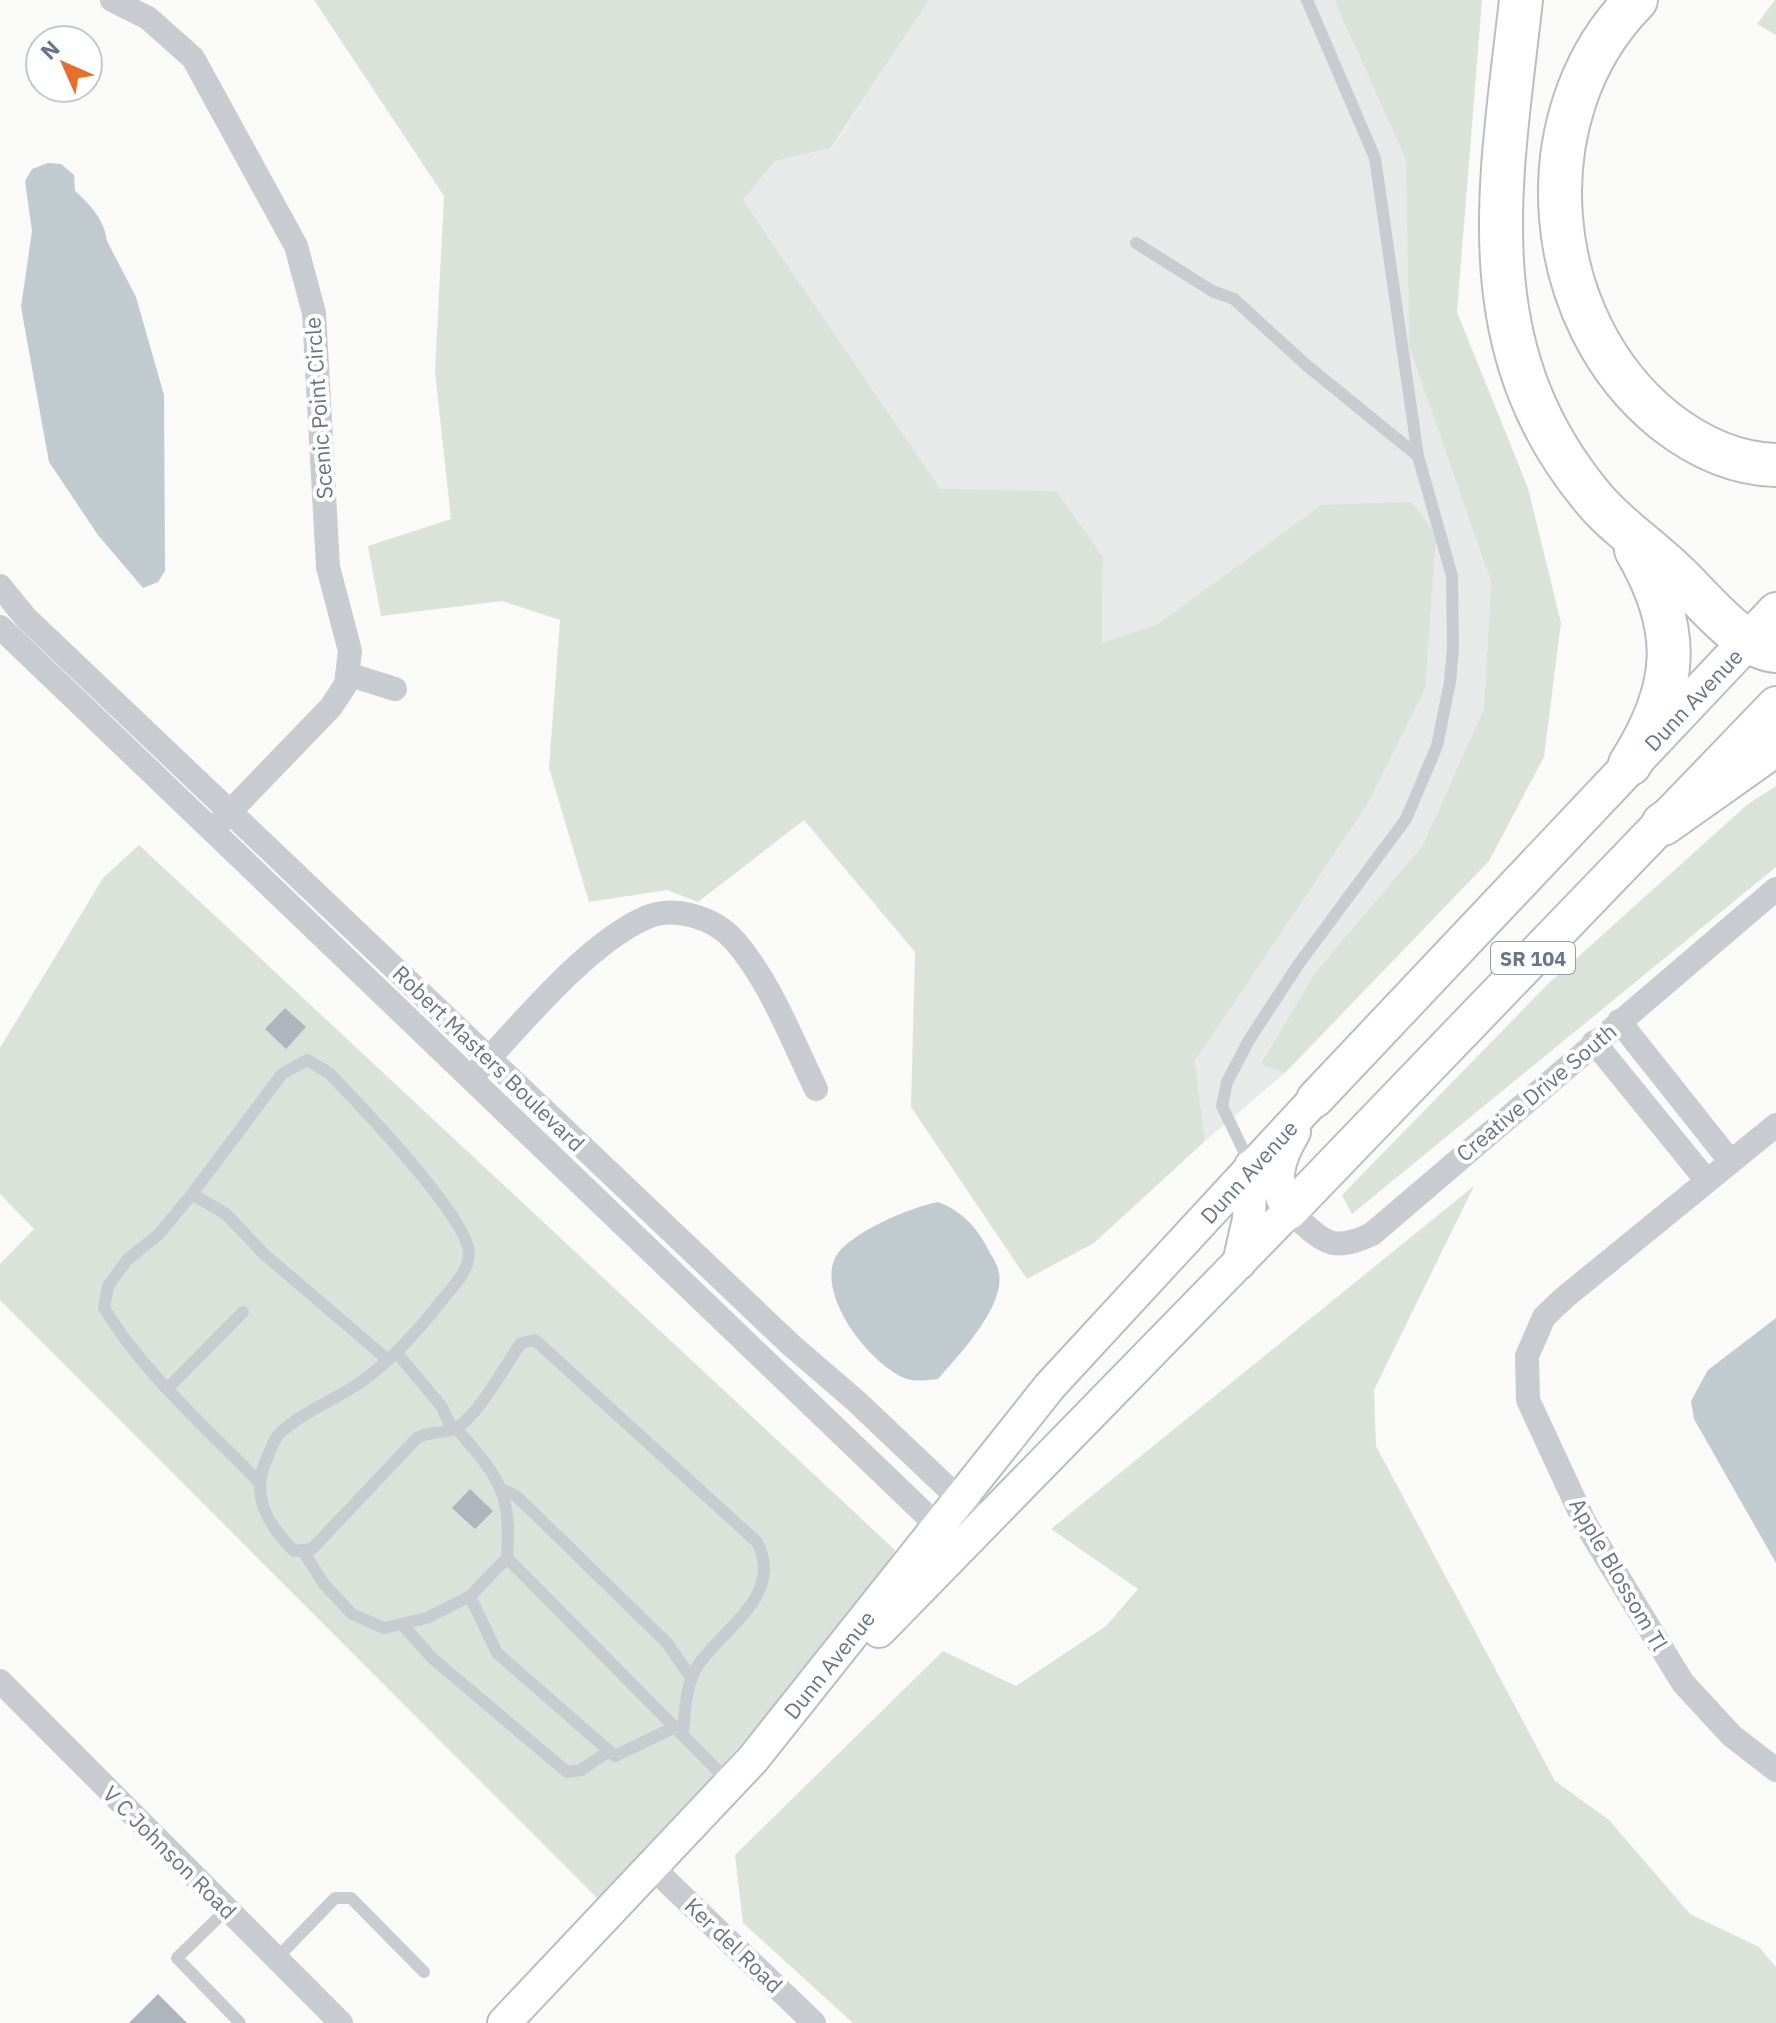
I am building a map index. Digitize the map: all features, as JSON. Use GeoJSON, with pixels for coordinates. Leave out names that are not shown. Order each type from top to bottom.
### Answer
{"type":"FeatureCollection","features":[{"type":"Feature","properties":{"kind":"highway"},"geometry":{"type":"LineString","coordinates":[[1521,0],[1504,158],[1499,242],[1505,306],[1515,357],[1533,402],[1565,461],[1628,535],[1656,585],[1670,643],[1663,701],[1651,730],[1630,764]]}},
{"type":"Feature","properties":{"kind":"highway"},"geometry":{"type":"LineString","coordinates":[[1636,0],[1599,47],[1572,105],[1564,139],[1559,194],[1568,266],[1584,314],[1607,358],[1652,410],[1694,442],[1739,459],[1776,465]]}},
{"type":"Feature","properties":{"kind":"highway"},"geometry":{"type":"LineString","coordinates":[[1628,535],[1761,646]]}},
{"type":"Feature","properties":{"kind":"highway"},"geometry":{"type":"LineString","coordinates":[[1663,824],[1776,744]]}},
{"type":"Feature","properties":{"kind":"main road","name":"Dunn Avenue"},"geometry":{"type":"LineString","coordinates":[[950,1538],[960,1500],[1050,1386],[1251,1166],[1630,764],[1761,646],[1776,611]]}},
{"type":"Feature","properties":{"kind":"main road","name":"Dunn Avenue"},"geometry":{"type":"LineString","coordinates":[[504,2023],[731,1784],[950,1538],[985,1524],[1776,705]]}},
{"type":"Feature","properties":{"kind":"main road"},"geometry":{"type":"LineString","coordinates":[[1289,1211],[1279,1193],[1276,1175],[1282,1152],[1315,1099]]}},
{"type":"Feature","properties":{"kind":"main road"},"geometry":{"type":"LineString","coordinates":[[1239,1263],[1249,1219],[1251,1166]]}},
{"type":"Feature","properties":{"kind":"street","name":"Scenic Point Circle"},"geometry":{"type":"LineString","coordinates":[[112,0],[148,18],[193,58],[296,246],[314,313],[328,567],[350,651],[346,684],[331,707],[211,831]]}},
{"type":"Feature","properties":{"kind":"street","name":"Robert Masters Boulevard"},"geometry":{"type":"LineString","coordinates":[[0,586],[26,618],[985,1524]]}},
{"type":"Feature","properties":{"kind":"street","name":"Robert Masters Boulevard"},"geometry":{"type":"LineString","coordinates":[[0,627],[950,1538]]}},
{"type":"Feature","properties":{"kind":"street"},"geometry":{"type":"LineString","coordinates":[[347,674],[395,689]]}},
{"type":"Feature","properties":{"kind":"street","name":"Creative Drive South"},"geometry":{"type":"LineString","coordinates":[[1289,1211],[1333,1246],[1346,1246],[1372,1234],[1776,889]]}},
{"type":"Feature","properties":{"kind":"street"},"geometry":{"type":"LineString","coordinates":[[470,1078],[613,936],[647,916],[677,912],[720,927],[749,959],[816,1089]]}},
{"type":"Feature","properties":{"kind":"street"},"geometry":{"type":"LineString","coordinates":[[1619,1021],[1731,1162]]}},
{"type":"Feature","properties":{"kind":"street"},"geometry":{"type":"LineString","coordinates":[[1594,1042],[1707,1181]]}},
{"type":"Feature","properties":{"kind":"street","name":"Apple Blossom Tl"},"geometry":{"type":"LineString","coordinates":[[1776,1125],[1544,1317],[1527,1356],[1528,1400],[1585,1523],[1683,1683],[1732,1736],[1776,1770]]}},
{"type":"Feature","properties":{"kind":"street","name":"V C Johnson Road"},"geometry":{"type":"LineString","coordinates":[[0,1681],[341,2023]]}},
{"type":"Feature","properties":{"kind":"street","name":"Ker del Road"},"geometry":{"type":"LineString","coordinates":[[653,1868],[814,2023]]}},
{"type":"Feature","properties":{"kind":"lane"},"geometry":{"type":"LineString","coordinates":[[1251,1166],[1222,1106],[1227,1082],[1249,1040],[1298,965],[1406,819],[1426,777],[1444,716],[1453,648],[1452,576],[1418,456],[1375,158],[1307,0]]}},
{"type":"Feature","properties":{"kind":"lane"},"geometry":{"type":"LineString","coordinates":[[1136,243],[1212,291],[1234,299],[1305,364],[1418,456]]}},
{"type":"Feature","properties":{"kind":"lane"},"geometry":{"type":"LineString","coordinates":[[260,1483],[168,1388],[119,1333],[104,1308],[108,1286],[127,1260],[159,1234],[282,1074],[307,1060],[329,1073],[435,1190],[456,1220],[469,1252],[465,1272],[392,1357],[277,1436],[262,1468],[259,1497],[272,1529],[294,1551],[312,1549],[417,1438],[433,1430],[454,1429],[467,1420],[521,1343],[535,1340],[757,1542],[765,1567],[759,1592],[746,1614],[709,1652],[692,1679],[679,1731]]}},
{"type":"Feature","properties":{"kind":"lane"},"geometry":{"type":"LineString","coordinates":[[192,1194],[226,1214],[264,1254],[392,1357],[442,1407],[454,1429],[503,1490],[510,1518],[507,1558],[470,1596],[427,1618],[384,1628],[352,1614],[324,1584],[303,1551]]}},
{"type":"Feature","properties":{"kind":"lane"},"geometry":{"type":"LineString","coordinates":[[168,1388],[243,1312]]}},
{"type":"Feature","properties":{"kind":"lane"},"geometry":{"type":"LineString","coordinates":[[503,1490],[515,1495],[667,1643],[692,1679]]}},
{"type":"Feature","properties":{"kind":"lane"},"geometry":{"type":"LineString","coordinates":[[507,1558],[731,1784]]}},
{"type":"Feature","properties":{"kind":"lane"},"geometry":{"type":"LineString","coordinates":[[470,1596],[497,1653],[615,1756],[679,1731]]}},
{"type":"Feature","properties":{"kind":"lane"},"geometry":{"type":"LineString","coordinates":[[402,1624],[432,1658],[567,1772],[581,1770],[609,1751]]}},
{"type":"Feature","properties":{"kind":"lane"},"geometry":{"type":"LineString","coordinates":[[277,1958],[335,1898],[343,1897],[351,1898],[424,1972]]}},
{"type":"Feature","properties":{"kind":"lane"},"geometry":{"type":"LineString","coordinates":[[227,1909],[177,1958],[240,2023]]}},
{"type":"Feature","properties":{"kind":"shaded area"},"geometry":{"type":"Polygon","coordinates":[[[314,0],[929,0],[831,148],[775,161],[743,200],[940,489],[1056,491],[1103,557],[1102,643],[1156,625],[1321,505],[1411,502],[1436,534],[1425,689],[1366,807],[1195,1061],[1205,1141],[1094,1243],[1027,1279],[911,1107],[915,952],[804,820],[698,902],[667,890],[589,902],[549,768],[560,620],[502,601],[381,616],[368,546],[451,519],[435,372],[444,196],[314,0]]]}},
{"type":"Feature","properties":{"kind":"shaded area"},"geometry":{"type":"Polygon","coordinates":[[[929,0],[1334,0],[1406,160],[1409,347],[1491,582],[1484,708],[1423,845],[1315,973],[1260,1063],[1285,1073],[1205,1141],[1195,1061],[1366,807],[1321,505],[1156,625],[1102,644],[1103,557],[1056,492],[940,490],[743,200],[775,161],[832,148],[929,0]]]}},
{"type":"Feature","properties":{"kind":"shaded area"},"geometry":{"type":"Polygon","coordinates":[[[1334,0],[1482,0],[1457,312],[1528,488],[1561,623],[1544,757],[1489,861],[1285,1073],[1260,1064],[1315,973],[1423,845],[1484,708],[1491,582],[1409,347],[1406,160],[1334,0]]]}},
{"type":"Feature","properties":{"kind":"shaded area"},"geometry":{"type":"Polygon","coordinates":[[[1776,0],[1776,35],[1757,24],[1776,0]]]}},
{"type":"Feature","properties":{"kind":"shaded area"},"geometry":{"type":"Polygon","coordinates":[[[48,163],[61,164],[74,175],[75,191],[100,220],[107,241],[136,297],[164,395],[165,571],[158,582],[143,588],[98,535],[49,462],[21,307],[32,231],[25,181],[32,169],[48,163]]]}},
{"type":"Feature","properties":{"kind":"shaded area"},"geometry":{"type":"Polygon","coordinates":[[[1776,786],[1776,867],[1352,1214],[1342,1195],[1549,983],[1748,804],[1776,786]]]}},
{"type":"Feature","properties":{"kind":"shaded area"},"geometry":{"type":"Polygon","coordinates":[[[139,845],[895,1550],[893,1559],[787,1691],[600,1901],[0,1300],[0,1264],[34,1229],[0,1194],[0,1048],[103,878],[139,845]]]}},
{"type":"Feature","properties":{"kind":"shaded area"},"geometry":{"type":"Polygon","coordinates":[[[1474,1186],[1374,1390],[1376,1446],[1555,1781],[1609,1820],[1690,1914],[1759,1947],[1776,1967],[1776,2023],[853,2023],[743,1923],[735,1855],[943,1651],[1016,1686],[1106,1626],[1138,1589],[1051,1529],[1474,1186]]]}},
{"type":"Feature","properties":{"kind":"shaded area"},"geometry":{"type":"Polygon","coordinates":[[[938,1202],[960,1214],[978,1232],[996,1263],[999,1283],[996,1297],[980,1328],[938,1379],[911,1380],[893,1372],[863,1345],[840,1309],[833,1290],[832,1272],[836,1256],[854,1238],[898,1215],[938,1202]]]}},
{"type":"Feature","properties":{"kind":"shaded area"},"geometry":{"type":"Polygon","coordinates":[[[1776,1318],[1776,1563],[1694,1419],[1691,1401],[1708,1370],[1776,1318]]]}},
{"type":"Feature","properties":{"kind":"building"},"geometry":{"type":"Polygon","coordinates":[[[285,1008],[306,1027],[286,1049],[265,1029],[285,1008]]]}},
{"type":"Feature","properties":{"kind":"building"},"geometry":{"type":"Polygon","coordinates":[[[470,1489],[493,1511],[475,1529],[452,1508],[470,1489]]]}},
{"type":"Feature","properties":{"kind":"building"},"geometry":{"type":"Polygon","coordinates":[[[158,1994],[187,2023],[129,2023],[158,1994]]]}}]}
